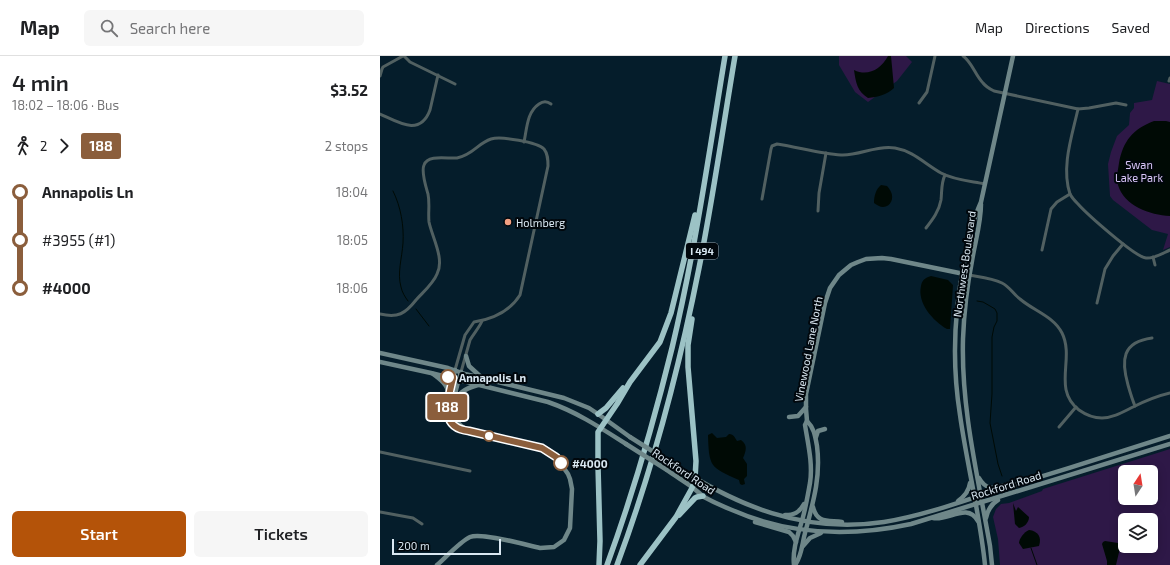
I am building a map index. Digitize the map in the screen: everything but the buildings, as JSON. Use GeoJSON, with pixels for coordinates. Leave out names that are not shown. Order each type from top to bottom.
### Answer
{"type":"FeatureCollection","features":[{"type":"Feature","properties":{"kind":"highway","name":"I 494"},"geometry":{"type":"LineString","coordinates":[[607,565],[624,518],[656,412],[672,346],[687,277],[725,56]]}},
{"type":"Feature","properties":{"kind":"highway","name":"I 494"},"geometry":{"type":"LineString","coordinates":[[617,565],[652,460],[676,370],[696,281],[735,56]]}},
{"type":"Feature","properties":{"kind":"highway"},"geometry":{"type":"LineString","coordinates":[[599,565],[598,432],[630,382],[660,342],[676,293],[695,212],[700,204]]}},
{"type":"Feature","properties":{"kind":"highway"},"geometry":{"type":"LineString","coordinates":[[676,518],[692,488],[695,479],[696,461],[688,375],[688,358],[696,281]]}},
{"type":"Feature","properties":{"kind":"highway"},"geometry":{"type":"LineString","coordinates":[[598,414],[606,408],[630,382]]}},
{"type":"Feature","properties":{"kind":"highway"},"geometry":{"type":"LineString","coordinates":[[640,565],[676,518],[695,498],[703,496]]}},
{"type":"Feature","properties":{"kind":"main road","name":"Northwest Boulevard"},"geometry":{"type":"LineString","coordinates":[[985,565],[960,414],[956,364],[958,307],[962,274],[976,214],[981,202],[1013,56]]}},
{"type":"Feature","properties":{"kind":"main road","name":"Northwest Boulevard"},"geometry":{"type":"LineString","coordinates":[[981,202],[981,215],[969,275],[964,322],[964,372],[968,422],[986,521],[992,565]]}},
{"type":"Feature","properties":{"kind":"main road","name":"Vinewood Lane North"},"geometry":{"type":"LineString","coordinates":[[794,565],[793,558],[807,499],[810,477],[810,453],[805,425],[807,420],[806,394],[827,295],[834,281],[851,265],[866,259],[882,258],[962,274]]}},
{"type":"Feature","properties":{"kind":"main road"},"geometry":{"type":"LineString","coordinates":[[962,274],[969,275]]}},
{"type":"Feature","properties":{"kind":"main road","name":"Rockford Road"},"geometry":{"type":"LineString","coordinates":[[380,353],[564,398],[589,408],[630,437],[695,479],[732,499],[773,514],[808,522],[848,525],[878,523],[902,518],[974,498],[1170,436]]}},
{"type":"Feature","properties":{"kind":"main road"},"geometry":{"type":"LineString","coordinates":[[466,356],[469,366],[481,377]]}},
{"type":"Feature","properties":{"kind":"main road","name":"Rockford Road"},"geometry":{"type":"LineString","coordinates":[[380,362],[453,378],[558,406],[581,416],[667,470],[703,496],[736,512],[767,522],[799,529],[824,532],[860,532],[883,530],[911,524],[1170,444]]}},
{"type":"Feature","properties":{"kind":"main road"},"geometry":{"type":"LineString","coordinates":[[437,565],[464,541],[472,536],[484,536],[540,548],[547,548],[554,547],[564,540],[570,528],[572,484],[568,474],[556,457],[542,448],[535,446],[460,430],[448,418],[447,412],[454,370]]}},
{"type":"Feature","properties":{"kind":"main road"},"geometry":{"type":"LineString","coordinates":[[460,372],[453,410],[456,420],[469,431]]}},
{"type":"Feature","properties":{"kind":"main road"},"geometry":{"type":"LineString","coordinates":[[431,373],[444,384],[448,391],[449,398]]}},
{"type":"Feature","properties":{"kind":"main road"},"geometry":{"type":"LineString","coordinates":[[454,403],[458,395],[463,390],[480,385]]}},
{"type":"Feature","properties":{"kind":"main road"},"geometry":{"type":"LineString","coordinates":[[788,417],[798,416],[806,407]]}},
{"type":"Feature","properties":{"kind":"main road","name":"Vinewood Lane North"},"geometry":{"type":"LineString","coordinates":[[794,565],[799,560],[813,503],[818,470],[818,459],[813,426],[807,420]]}},
{"type":"Feature","properties":{"kind":"main road"},"geometry":{"type":"LineString","coordinates":[[815,438],[818,431],[825,429]]}},
{"type":"Feature","properties":{"kind":"main road"},"geometry":{"type":"LineString","coordinates":[[951,504],[960,500],[968,492],[970,486],[970,475]]}},
{"type":"Feature","properties":{"kind":"main road"},"geometry":{"type":"LineString","coordinates":[[978,476],[983,484],[990,488],[1014,482],[1020,483]]}},
{"type":"Feature","properties":{"kind":"main road"},"geometry":{"type":"LineString","coordinates":[[986,521],[987,512],[991,506],[1004,496]]}},
{"type":"Feature","properties":{"kind":"main road"},"geometry":{"type":"LineString","coordinates":[[773,514],[787,515],[797,513],[807,499]]}},
{"type":"Feature","properties":{"kind":"main road"},"geometry":{"type":"LineString","coordinates":[[813,503],[815,512],[820,518],[824,520],[842,522],[848,525]]}},
{"type":"Feature","properties":{"kind":"main road"},"geometry":{"type":"LineString","coordinates":[[736,512],[741,517],[789,532],[794,538],[796,544]]}},
{"type":"Feature","properties":{"kind":"main road"},"geometry":{"type":"LineString","coordinates":[[932,518],[938,519],[966,512],[974,516],[979,523]]}},
{"type":"Feature","properties":{"kind":"main road"},"geometry":{"type":"LineString","coordinates":[[802,547],[810,538],[824,532]]}},
{"type":"Feature","properties":{"kind":"street"},"geometry":{"type":"LineString","coordinates":[[380,76],[383,67],[403,56],[410,62],[455,84]]}},
{"type":"Feature","properties":{"kind":"street"},"geometry":{"type":"LineString","coordinates":[[919,103],[927,92],[935,56]]}},
{"type":"Feature","properties":{"kind":"street"},"geometry":{"type":"LineString","coordinates":[[963,56],[968,61],[981,82],[994,91],[1078,109],[1116,103],[1126,106]]}},
{"type":"Feature","properties":{"kind":"street"},"geometry":{"type":"LineString","coordinates":[[380,114],[407,126],[421,123],[428,116],[438,76]]}},
{"type":"Feature","properties":{"kind":"street"},"geometry":{"type":"LineString","coordinates":[[524,142],[529,119],[533,109],[542,102],[548,102],[551,104]]}},
{"type":"Feature","properties":{"kind":"street"},"geometry":{"type":"LineString","coordinates":[[1078,109],[1070,146],[1067,172],[1070,194],[1080,206],[1123,244],[1142,257],[1153,257],[1170,250]]}},
{"type":"Feature","properties":{"kind":"street"},"geometry":{"type":"LineString","coordinates":[[380,314],[391,316],[401,314],[411,307],[437,275],[440,263],[429,222],[429,202],[424,179],[424,164],[429,159],[464,156],[488,140],[494,138],[506,138],[540,146],[546,152],[548,157],[546,177],[520,295],[514,304],[507,310],[482,321],[474,322],[465,335],[454,370]]}},
{"type":"Feature","properties":{"kind":"street"},"geometry":{"type":"LineString","coordinates":[[762,199],[771,149],[777,144],[840,155],[858,154],[875,149],[894,148],[911,153],[945,175],[985,184]]}},
{"type":"Feature","properties":{"kind":"street"},"geometry":{"type":"LineString","coordinates":[[818,211],[819,193],[826,153]]}},
{"type":"Feature","properties":{"kind":"street"},"geometry":{"type":"LineString","coordinates":[[926,228],[937,211],[941,199],[941,186],[945,175]]}},
{"type":"Feature","properties":{"kind":"street"},"geometry":{"type":"LineString","coordinates":[[1042,250],[1051,209],[1057,202],[1070,194]]}},
{"type":"Feature","properties":{"kind":"street"},"geometry":{"type":"LineString","coordinates":[[1097,303],[1105,269],[1123,244]]}},
{"type":"Feature","properties":{"kind":"street"},"geometry":{"type":"LineString","coordinates":[[1153,257],[1155,265]]}},
{"type":"Feature","properties":{"kind":"street"},"geometry":{"type":"LineString","coordinates":[[969,275],[996,280],[1002,283],[1008,287],[1020,300],[1046,316],[1057,326],[1064,339],[1066,347],[1066,393],[1076,407],[1087,415],[1102,418],[1110,417],[1170,393]]}},
{"type":"Feature","properties":{"kind":"street"},"geometry":{"type":"LineString","coordinates":[[460,372],[470,340],[480,327],[482,321]]}},
{"type":"Feature","properties":{"kind":"street"},"geometry":{"type":"LineString","coordinates":[[1135,406],[1125,372],[1124,359],[1126,353],[1134,344],[1142,339],[1152,338]]}},
{"type":"Feature","properties":{"kind":"street"},"geometry":{"type":"LineString","coordinates":[[1059,427],[1076,407]]}},
{"type":"Feature","properties":{"kind":"street"},"geometry":{"type":"LineString","coordinates":[[380,452],[470,471]]}},
{"type":"Feature","properties":{"kind":"street"},"geometry":{"type":"LineString","coordinates":[[380,512],[413,518],[422,524]]}},
{"type":"Feature","properties":{"kind":"green space"},"geometry":{"type":"Polygon","coordinates":[[[839,56],[906,56],[912,62],[897,81],[868,102],[855,92],[839,65],[839,56]]]}},
{"type":"Feature","properties":{"kind":"green space","name":"Swan Lake Park"},"geometry":{"type":"Polygon","coordinates":[[[1157,81],[1170,84],[1170,247],[1163,250],[1168,234],[1152,230],[1113,200],[1110,196],[1108,164],[1117,136],[1129,125],[1130,113],[1134,108],[1134,103],[1152,100],[1157,81]]]}},
{"type":"Feature","properties":{"kind":"green space"},"geometry":{"type":"Polygon","coordinates":[[[1170,449],[1170,565],[1000,565],[998,539],[993,517],[996,509],[1001,504],[1009,503],[1042,491],[1043,489],[1118,465],[1118,505],[1158,505],[1158,465],[1119,465],[1170,449]]]}},
{"type":"Feature","properties":{"kind":"shaded area"},"geometry":{"type":"Polygon","coordinates":[[[888,56],[891,56],[894,88],[882,95],[868,98],[861,92],[858,86],[855,79],[854,70],[864,73],[874,70],[882,65],[888,56]]]}},
{"type":"Feature","properties":{"kind":"shaded area"},"geometry":{"type":"Polygon","coordinates":[[[1154,121],[1170,122],[1170,216],[1154,214],[1132,204],[1121,192],[1117,182],[1119,163],[1126,142],[1140,128],[1154,121]]]}},
{"type":"Feature","properties":{"kind":"shaded area"},"geometry":{"type":"Polygon","coordinates":[[[881,185],[887,186],[892,194],[891,202],[886,207],[881,207],[874,203],[874,198],[881,185]]]}},
{"type":"Feature","properties":{"kind":"shaded area"},"geometry":{"type":"Polygon","coordinates":[[[931,276],[948,280],[953,285],[950,329],[947,329],[936,321],[927,311],[921,299],[920,292],[922,282],[925,278],[931,276]]]}},
{"type":"Feature","properties":{"kind":"shaded area"},"geometry":{"type":"Polygon","coordinates":[[[712,433],[717,438],[726,437],[731,434],[737,441],[741,440],[745,444],[746,451],[743,458],[747,464],[747,476],[744,479],[745,484],[740,484],[739,480],[722,472],[713,465],[709,454],[708,435],[712,433]]]}},
{"type":"Feature","properties":{"kind":"shaded area"},"geometry":{"type":"Polygon","coordinates":[[[1013,503],[1016,511],[1018,507],[1029,517],[1027,523],[1019,528],[1015,524],[1013,503]]]}},
{"type":"Feature","properties":{"kind":"shaded area"},"geometry":{"type":"Polygon","coordinates":[[[1029,530],[1037,533],[1040,537],[1039,546],[1023,549],[1019,541],[1029,530]]]}},
{"type":"Feature","properties":{"kind":"shaded area"},"geometry":{"type":"Polygon","coordinates":[[[1103,542],[1118,543],[1119,553],[1116,565],[1107,565],[1102,544],[1103,542]]]}},
{"type":"Feature","properties":{"kind":"waterway"},"geometry":{"type":"LineString","coordinates":[[393,191],[400,210],[403,230],[400,282],[401,289],[408,301]]}},
{"type":"Feature","properties":{"kind":"waterway"},"geometry":{"type":"LineString","coordinates":[[977,301],[983,302],[990,306],[995,309],[997,313],[997,321],[992,337],[992,394],[990,423],[998,464],[1002,476]]}},
{"type":"Feature","properties":{"kind":"waterway"},"geometry":{"type":"LineString","coordinates":[[416,309],[429,326]]}},
{"type":"Feature","properties":{"kind":"waterway"},"geometry":{"type":"LineString","coordinates":[[1031,548],[1037,565]]}},
{"type":"Feature","properties":{"kind":"bus line","name":"188"},"geometry":{"type":"LineString","coordinates":[[448,377],[453,378],[447,412],[448,418],[456,427],[460,430],[542,448],[550,452],[561,463]]}},
{"type":"Feature","properties":{"kind":"place","name":"Holmberg"},"geometry":{"type":"Point","coordinates":[508,222]}},
{"type":"Feature","properties":{"kind":"place","name":"Annapolis Ln"},"geometry":{"type":"Point","coordinates":[448,377]}},
{"type":"Feature","properties":{"kind":"place","name":"#4000"},"geometry":{"type":"Point","coordinates":[561,463]}}]}
